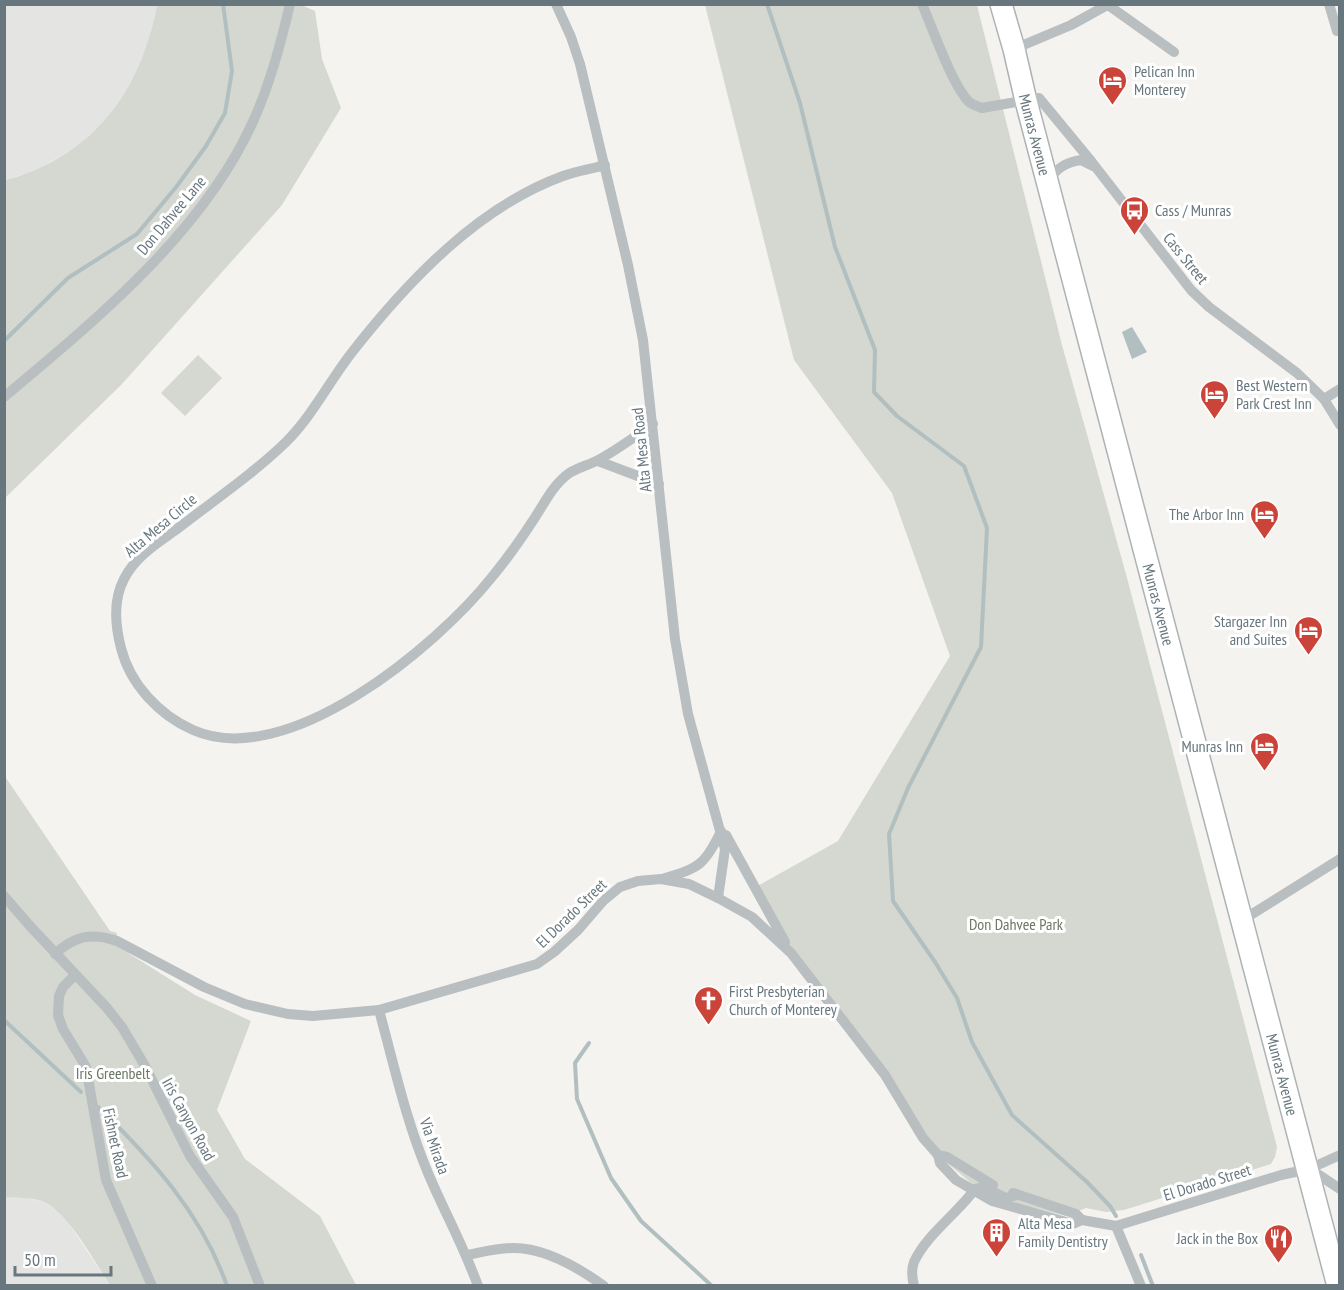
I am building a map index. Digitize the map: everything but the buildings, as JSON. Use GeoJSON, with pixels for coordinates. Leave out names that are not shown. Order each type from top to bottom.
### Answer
{"type":"FeatureCollection","features":[{"type":"Feature","properties":{"kind":"main road","name":"Munras Avenue"},"geometry":{"type":"LineString","coordinates":[[1001,4],[1338,1286]]}},
{"type":"Feature","properties":{"kind":"street","name":"Don Dahvee Lane"},"geometry":{"type":"LineString","coordinates":[[4,397],[133,282],[213,191],[228,168],[254,118],[278,55],[290,4]]}},
{"type":"Feature","properties":{"kind":"street","name":"Alta Mesa Road"},"geometry":{"type":"LineString","coordinates":[[556,4],[577,54],[605,165],[644,340],[679,660],[688,714],[725,849],[718,898]]}},
{"type":"Feature","properties":{"kind":"street"},"geometry":{"type":"LineString","coordinates":[[922,4],[958,84],[969,101],[982,108],[1026,101]]}},
{"type":"Feature","properties":{"kind":"street"},"geometry":{"type":"LineString","coordinates":[[1329,4],[1337,31]]}},
{"type":"Feature","properties":{"kind":"street"},"geometry":{"type":"LineString","coordinates":[[1014,49],[1071,25],[1109,5],[1174,52]]}},
{"type":"Feature","properties":{"kind":"street","name":"Cass Street"},"geometry":{"type":"LineString","coordinates":[[1026,101],[1039,98],[1096,167],[1191,290],[1209,307],[1297,373],[1324,399],[1340,425]]}},
{"type":"Feature","properties":{"kind":"street"},"geometry":{"type":"LineString","coordinates":[[1048,186],[1054,172],[1070,163],[1081,160],[1096,167]]}},
{"type":"Feature","properties":{"kind":"street","name":"Alta Mesa Circle"},"geometry":{"type":"LineString","coordinates":[[605,165],[563,176],[521,196],[498,209],[450,245],[426,268],[353,351],[289,439],[139,558],[124,579],[118,594],[115,613],[125,663],[139,687],[162,711],[191,729],[204,734],[221,739],[255,738],[295,726],[364,690],[399,667],[441,632],[479,593],[552,492],[567,475],[598,461],[653,424]]}},
{"type":"Feature","properties":{"kind":"street"},"geometry":{"type":"LineString","coordinates":[[1324,399],[1340,389]]}},
{"type":"Feature","properties":{"kind":"street"},"geometry":{"type":"LineString","coordinates":[[598,461],[659,484]]}},
{"type":"Feature","properties":{"kind":"street"},"geometry":{"type":"LineString","coordinates":[[718,818],[791,953]]}},
{"type":"Feature","properties":{"kind":"street"},"geometry":{"type":"LineString","coordinates":[[661,879],[694,869],[707,858],[721,831]]}},
{"type":"Feature","properties":{"kind":"street"},"geometry":{"type":"LineString","coordinates":[[1241,921],[1340,859]]}},
{"type":"Feature","properties":{"kind":"street","name":"El Dorado Street"},"geometry":{"type":"LineString","coordinates":[[55,954],[75,939],[91,935],[117,941],[204,987],[245,1004],[288,1014],[313,1016],[380,1010],[537,964],[570,937],[620,886],[638,881],[661,879],[689,884],[752,917],[791,953],[885,1075],[923,1138],[938,1155],[945,1170],[974,1192],[1010,1207],[1073,1224],[1082,1220],[1116,1226],[1281,1175],[1309,1169],[1340,1155]]}},
{"type":"Feature","properties":{"kind":"street","name":"Iris Canyon Road"},"geometry":{"type":"LineString","coordinates":[[4,896],[122,1027],[190,1156],[232,1217],[260,1286]]}},
{"type":"Feature","properties":{"kind":"street","name":"Fishnet Road"},"geometry":{"type":"LineString","coordinates":[[75,975],[63,987],[59,996],[58,1015],[63,1029],[86,1067],[106,1180],[152,1286]]}},
{"type":"Feature","properties":{"kind":"street","name":"Via Mirada"},"geometry":{"type":"LineString","coordinates":[[380,1010],[428,1173],[467,1256],[478,1286]]}},
{"type":"Feature","properties":{"kind":"street","name":"El Dorado Street"},"geometry":{"type":"LineString","coordinates":[[938,1155],[947,1157],[981,1179],[1017,1195],[1076,1214],[1082,1220]]}},
{"type":"Feature","properties":{"kind":"street"},"geometry":{"type":"LineString","coordinates":[[1309,1169],[1340,1189]]}},
{"type":"Feature","properties":{"kind":"street"},"geometry":{"type":"LineString","coordinates":[[914,1286],[912,1275],[914,1264],[920,1254],[929,1240],[974,1192],[981,1187],[1006,1198],[1017,1195]]}},
{"type":"Feature","properties":{"kind":"street"},"geometry":{"type":"LineString","coordinates":[[1116,1226],[1141,1286]]}},
{"type":"Feature","properties":{"kind":"street"},"geometry":{"type":"LineString","coordinates":[[467,1256],[515,1248],[538,1252],[560,1260],[604,1286]]}},
{"type":"Feature","properties":{"kind":"shaded area"},"geometry":{"type":"Polygon","coordinates":[[[5,5],[157,5],[149,41],[135,76],[121,100],[104,122],[78,146],[33,172],[5,180],[5,5]]]}},
{"type":"Feature","properties":{"kind":"shaded area"},"geometry":{"type":"Polygon","coordinates":[[[1132,327],[1147,352],[1132,359],[1122,332],[1132,327]]]}},
{"type":"Feature","properties":{"kind":"shaded area"},"geometry":{"type":"Polygon","coordinates":[[[5,1197],[21,1197],[45,1202],[63,1215],[110,1285],[5,1286],[5,1197]]]}},
{"type":"Feature","properties":{"kind":"green space"},"geometry":{"type":"Polygon","coordinates":[[[299,4],[315,11],[322,59],[341,108],[282,205],[122,384],[5,498],[5,180],[31,172],[55,160],[95,131],[124,94],[135,73],[152,29],[157,5],[299,4]]]}},
{"type":"Feature","properties":{"kind":"green space","name":"Don Dahvee Park"},"geometry":{"type":"Polygon","coordinates":[[[705,5],[977,5],[1062,345],[1126,574],[1277,1147],[1271,1164],[1124,1210],[1106,1212],[1086,1208],[1066,1216],[1012,1202],[976,1187],[946,1162],[884,1075],[791,953],[754,888],[838,841],[950,656],[892,493],[794,360],[705,5]]]}},
{"type":"Feature","properties":{"kind":"green space"},"geometry":{"type":"Polygon","coordinates":[[[198,355],[222,378],[185,416],[161,393],[198,355]]]}},
{"type":"Feature","properties":{"kind":"green space","name":"Iris Greenbelt"},"geometry":{"type":"Polygon","coordinates":[[[4,775],[110,931],[117,933],[117,946],[195,995],[251,1021],[217,1110],[245,1159],[320,1216],[356,1285],[110,1285],[80,1238],[51,1206],[37,1200],[5,1197],[4,775]]]}},
{"type":"Feature","properties":{"kind":"waterway"},"geometry":{"type":"LineString","coordinates":[[4,341],[68,278],[137,234],[177,186],[206,146],[225,113],[232,71],[223,4]]}},
{"type":"Feature","properties":{"kind":"waterway"},"geometry":{"type":"LineString","coordinates":[[767,4],[800,103],[835,247],[875,350],[874,392],[897,416],[964,466],[987,528],[981,647],[908,788],[889,834],[893,901],[957,998],[972,1042],[1012,1115],[1087,1182],[1110,1206],[1116,1216]]}},
{"type":"Feature","properties":{"kind":"waterway"},"geometry":{"type":"LineString","coordinates":[[4,1020],[81,1092]]}},
{"type":"Feature","properties":{"kind":"waterway"},"geometry":{"type":"LineString","coordinates":[[589,1043],[575,1063],[577,1099],[611,1178],[641,1221],[712,1286]]}},
{"type":"Feature","properties":{"kind":"waterway"},"geometry":{"type":"LineString","coordinates":[[98,1107],[156,1168],[189,1211],[204,1235],[227,1286]]}},
{"type":"Feature","properties":{"kind":"waterway"},"geometry":{"type":"LineString","coordinates":[[1141,1255],[1153,1286]]}},
{"type":"Feature","properties":{"kind":"place","name":"Pelican Inn Monterey"},"geometry":{"type":"Point","coordinates":[1113,106]}},
{"type":"Feature","properties":{"kind":"place","name":"Cass / Munras"},"geometry":{"type":"Point","coordinates":[1134,236]}},
{"type":"Feature","properties":{"kind":"place","name":"Best Western Park Crest Inn"},"geometry":{"type":"Point","coordinates":[1215,420]}},
{"type":"Feature","properties":{"kind":"place","name":"The Arbor Inn"},"geometry":{"type":"Point","coordinates":[1265,540]}},
{"type":"Feature","properties":{"kind":"place","name":"Stargazer Inn and Suites"},"geometry":{"type":"Point","coordinates":[1308,656]}},
{"type":"Feature","properties":{"kind":"place","name":"Munras Inn"},"geometry":{"type":"Point","coordinates":[1264,772]}},
{"type":"Feature","properties":{"kind":"place","name":"First Presbyterian Church of Monterey"},"geometry":{"type":"Point","coordinates":[708,1026]}},
{"type":"Feature","properties":{"kind":"place","name":"Alta Mesa Family Dentistry"},"geometry":{"type":"Point","coordinates":[997,1258]}},
{"type":"Feature","properties":{"kind":"place","name":"Jack in the Box"},"geometry":{"type":"Point","coordinates":[1279,1264]}}]}
